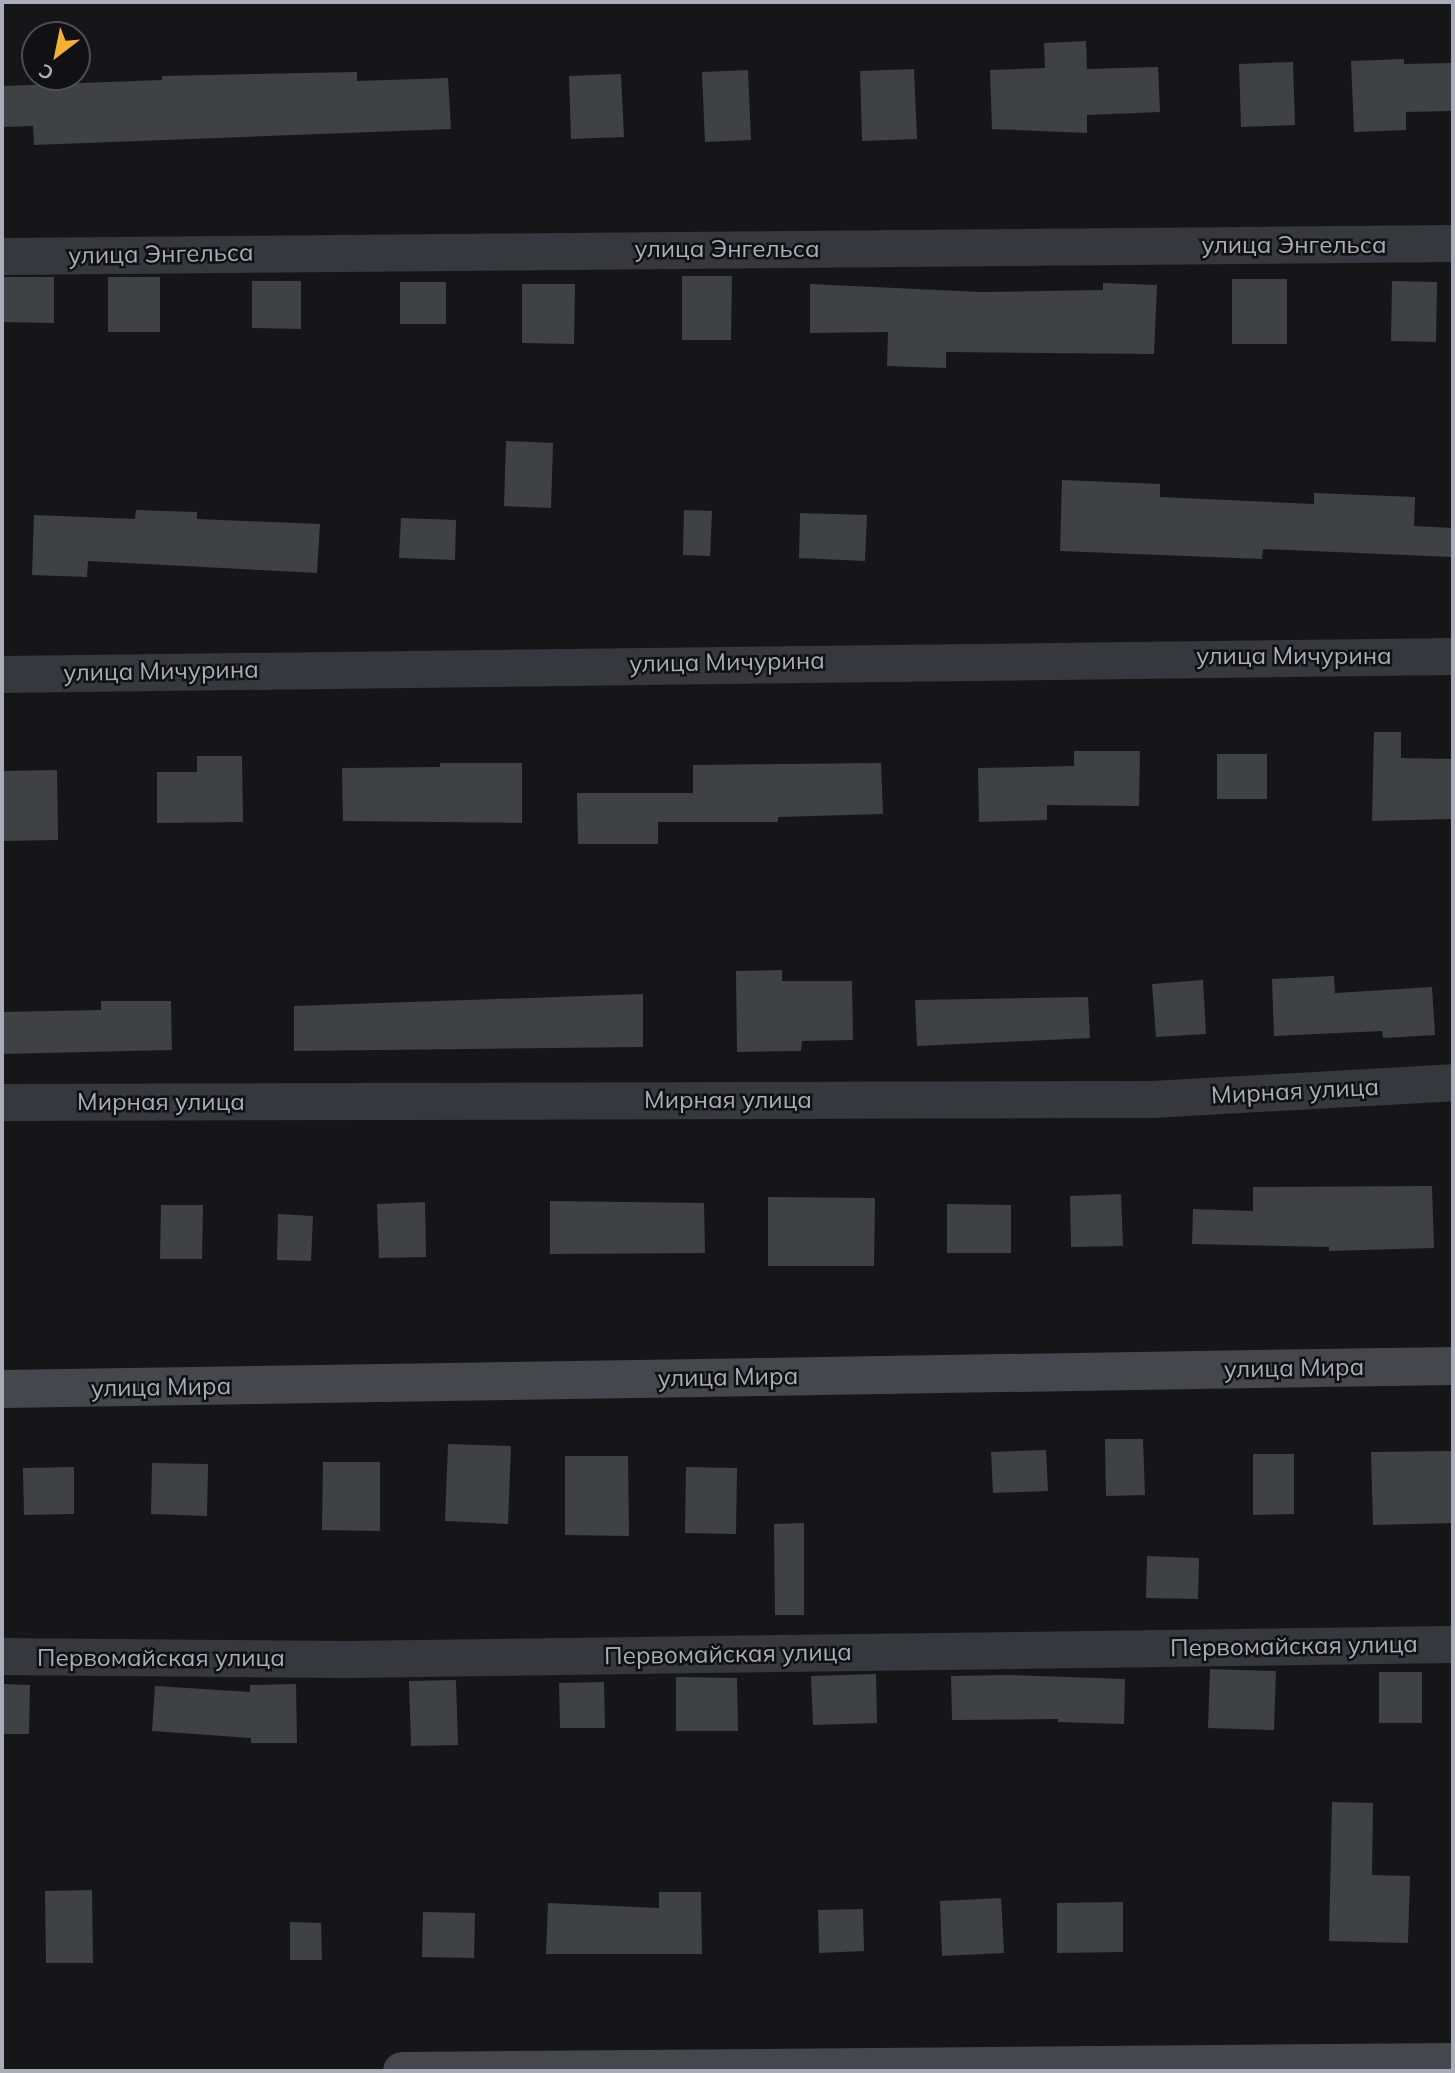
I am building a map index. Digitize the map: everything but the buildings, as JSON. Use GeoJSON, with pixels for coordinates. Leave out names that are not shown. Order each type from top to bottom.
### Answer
{"type":"FeatureCollection","features":[{"type":"Feature","properties":{"kind":"street","name":"улица Энгельса"},"geometry":{"type":"LineString","coordinates":[[2,256],[1453,243]]}},
{"type":"Feature","properties":{"kind":"street","name":"улица Мичурина"},"geometry":{"type":"LineString","coordinates":[[2,674],[1453,656]]}},
{"type":"Feature","properties":{"kind":"street","name":"Мирная улица"},"geometry":{"type":"LineString","coordinates":[[2,1102],[1152,1099],[1453,1082]]}},
{"type":"Feature","properties":{"kind":"street","name":"улица Мира"},"geometry":{"type":"LineString","coordinates":[[2,1389],[1453,1366]]}},
{"type":"Feature","properties":{"kind":"street","name":"Первомайская улица"},"geometry":{"type":"LineString","coordinates":[[2,1656],[348,1659],[1453,1644]]}},
{"type":"Feature","properties":{"kind":"street"},"geometry":{"type":"LineString","coordinates":[[402,2071],[1453,2062]]}}]}
